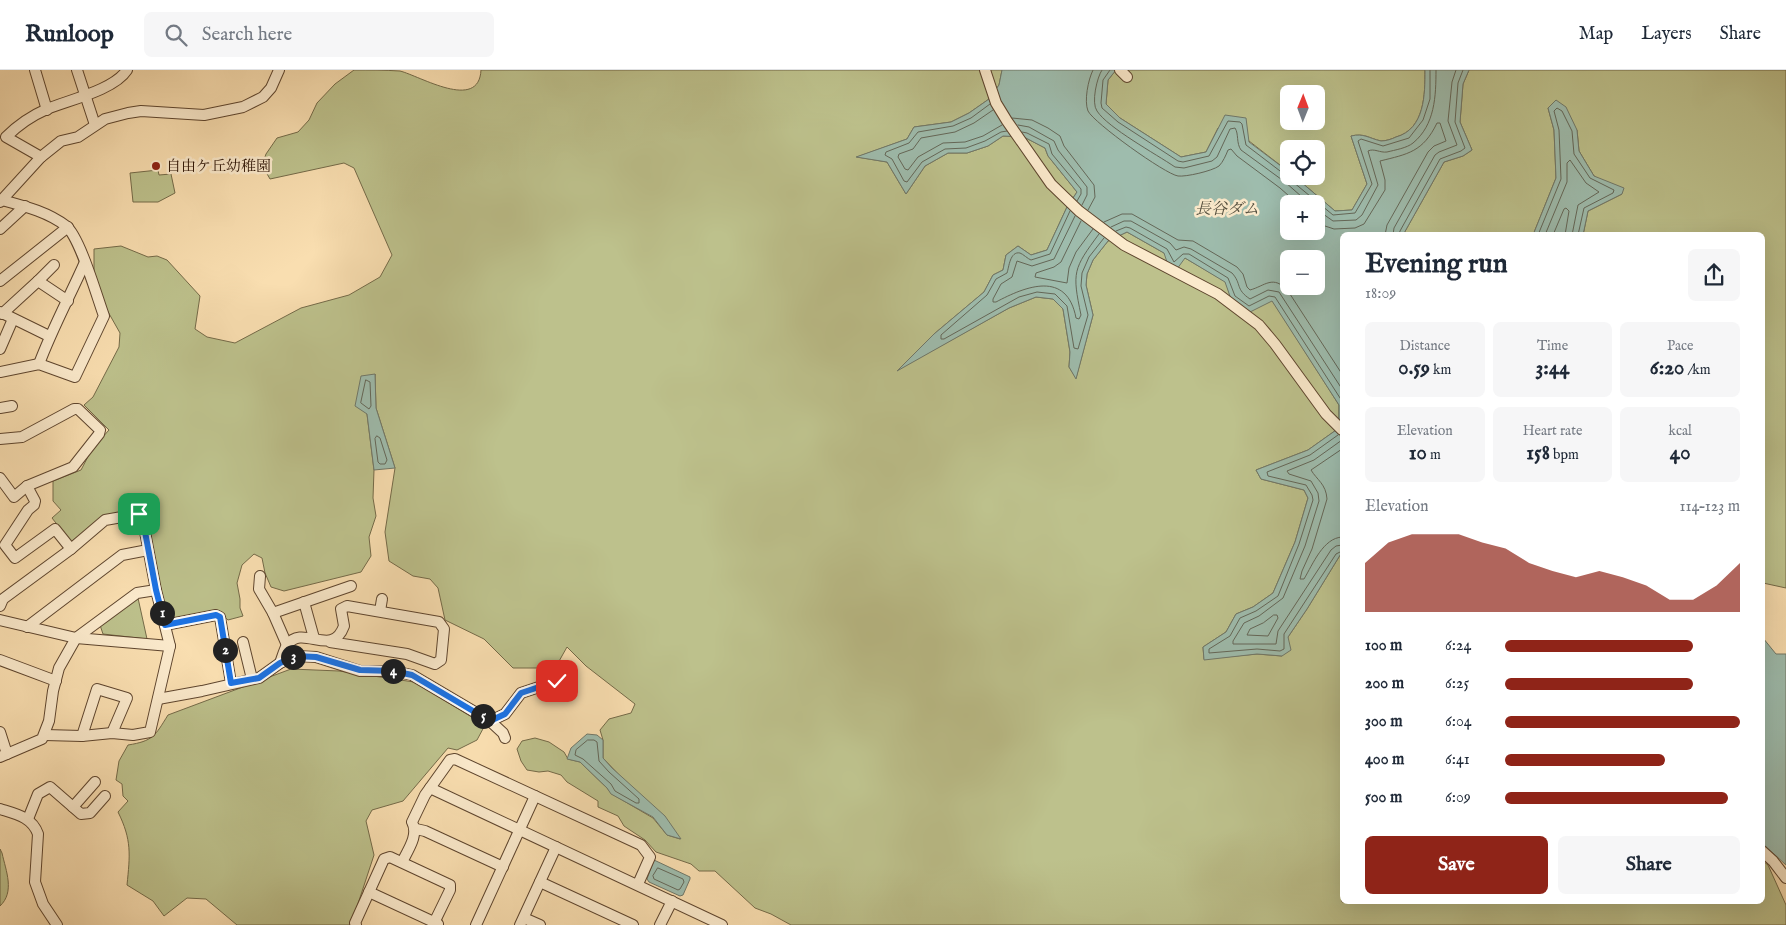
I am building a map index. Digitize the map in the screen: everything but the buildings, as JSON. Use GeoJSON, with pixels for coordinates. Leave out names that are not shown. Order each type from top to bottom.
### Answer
{"type":"FeatureCollection","features":[{"type":"Feature","properties":{"kind":"street"},"geometry":{"type":"LineString","coordinates":[[35,70],[47,110]]}},
{"type":"Feature","properties":{"kind":"street"},"geometry":{"type":"LineString","coordinates":[[77,70],[95,125]]}},
{"type":"Feature","properties":{"kind":"street"},"geometry":{"type":"LineString","coordinates":[[1,201],[41,157],[61,141],[78,137],[105,119],[128,113],[152,112],[204,115],[243,107],[263,97],[271,88],[279,70]]}},
{"type":"Feature","properties":{"kind":"street"},"geometry":{"type":"LineString","coordinates":[[41,157],[6,137],[18,125],[47,110],[108,86],[124,71]]}},
{"type":"Feature","properties":{"kind":"street"},"geometry":{"type":"LineString","coordinates":[[985,71],[996,102],[1027,152],[1051,184],[1079,211],[1124,245],[1218,294],[1259,325],[1326,414],[1340,428]]}},
{"type":"Feature","properties":{"kind":"street"},"geometry":{"type":"LineString","coordinates":[[0,372],[39,364],[75,377],[104,316],[77,241],[68,227],[41,212],[25,206],[1,201]]}},
{"type":"Feature","properties":{"kind":"street"},"geometry":{"type":"LineString","coordinates":[[0,229],[25,206]]}},
{"type":"Feature","properties":{"kind":"street"},"geometry":{"type":"LineString","coordinates":[[0,281],[68,227]]}},
{"type":"Feature","properties":{"kind":"street"},"geometry":{"type":"LineString","coordinates":[[39,364],[49,336],[68,301],[85,262]]}},
{"type":"Feature","properties":{"kind":"street"},"geometry":{"type":"LineString","coordinates":[[49,336],[1,313],[54,265]]}},
{"type":"Feature","properties":{"kind":"street"},"geometry":{"type":"LineString","coordinates":[[38,281],[68,301]]}},
{"type":"Feature","properties":{"kind":"street"},"geometry":{"type":"LineString","coordinates":[[0,349],[13,319]]}},
{"type":"Feature","properties":{"kind":"street"},"geometry":{"type":"LineString","coordinates":[[0,408],[12,406]]}},
{"type":"Feature","properties":{"kind":"street"},"geometry":{"type":"LineString","coordinates":[[0,439],[22,437],[74,409],[78,409],[100,430],[99,434],[73,467],[26,486],[14,497],[0,478]]}},
{"type":"Feature","properties":{"kind":"street"},"geometry":{"type":"LineString","coordinates":[[26,486],[35,501],[34,505],[28,510],[5,545],[15,558],[55,529],[70,548]]}},
{"type":"Feature","properties":{"kind":"street"},"geometry":{"type":"LineString","coordinates":[[0,606],[3,599],[105,520],[139,514],[142,516],[156,590],[170,646],[150,732],[82,736],[45,735]]}},
{"type":"Feature","properties":{"kind":"street"},"geometry":{"type":"LineString","coordinates":[[27,627],[122,555],[148,550]]}},
{"type":"Feature","properties":{"kind":"street"},"geometry":{"type":"LineString","coordinates":[[260,576],[259,589],[287,645]]}},
{"type":"Feature","properties":{"kind":"street"},"geometry":{"type":"LineString","coordinates":[[272,613],[351,586]]}},
{"type":"Feature","properties":{"kind":"street"},"geometry":{"type":"LineString","coordinates":[[0,732],[4,756],[42,739],[49,721],[59,668],[76,638],[137,593],[156,590]]}},
{"type":"Feature","properties":{"kind":"street"},"geometry":{"type":"LineString","coordinates":[[380,611],[382,599]]}},
{"type":"Feature","properties":{"kind":"street"},"geometry":{"type":"LineString","coordinates":[[304,602],[314,638]]}},
{"type":"Feature","properties":{"kind":"street"},"geometry":{"type":"LineString","coordinates":[[280,663],[287,645],[299,638],[314,638],[330,642],[407,654],[435,664],[441,660],[444,630],[439,622],[347,606],[341,612],[344,621],[342,631],[336,639],[330,642]]}},
{"type":"Feature","properties":{"kind":"street"},"geometry":{"type":"LineString","coordinates":[[165,625],[216,615],[220,617],[231,683]]}},
{"type":"Feature","properties":{"kind":"street"},"geometry":{"type":"LineString","coordinates":[[0,620],[76,638],[170,646]]}},
{"type":"Feature","properties":{"kind":"street"},"geometry":{"type":"LineString","coordinates":[[243,642],[252,679]]}},
{"type":"Feature","properties":{"kind":"street"},"geometry":{"type":"LineString","coordinates":[[158,699],[259,678],[280,663],[296,656],[316,657],[360,670],[393,671],[412,675],[490,721],[503,733],[505,738]]}},
{"type":"Feature","properties":{"kind":"street"},"geometry":{"type":"LineString","coordinates":[[0,660],[56,680]]}},
{"type":"Feature","properties":{"kind":"street"},"geometry":{"type":"LineString","coordinates":[[490,721],[505,714],[521,693],[557,681]]}},
{"type":"Feature","properties":{"kind":"street"},"geometry":{"type":"LineString","coordinates":[[82,736],[97,689],[127,698],[112,733]]}},
{"type":"Feature","properties":{"kind":"street"},"geometry":{"type":"LineString","coordinates":[[416,829],[412,822],[425,795],[450,760],[455,759],[641,845],[650,857],[638,884]]}},
{"type":"Feature","properties":{"kind":"street"},"geometry":{"type":"LineString","coordinates":[[73,807],[95,782]]}},
{"type":"Feature","properties":{"kind":"street"},"geometry":{"type":"LineString","coordinates":[[28,819],[38,794],[50,787],[81,814],[90,813],[105,796]]}},
{"type":"Feature","properties":{"kind":"street"},"geometry":{"type":"LineString","coordinates":[[430,788],[722,925]]}},
{"type":"Feature","properties":{"kind":"street"},"geometry":{"type":"LineString","coordinates":[[476,925],[535,796]]}},
{"type":"Feature","properties":{"kind":"street"},"geometry":{"type":"LineString","coordinates":[[0,809],[28,819],[35,827],[38,834],[36,888],[43,904],[58,925]]}},
{"type":"Feature","properties":{"kind":"street"},"geometry":{"type":"LineString","coordinates":[[402,862],[416,829]]}},
{"type":"Feature","properties":{"kind":"street"},"geometry":{"type":"LineString","coordinates":[[416,829],[424,830],[503,867]]}},
{"type":"Feature","properties":{"kind":"street"},"geometry":{"type":"LineString","coordinates":[[540,925],[522,921],[556,847]]}},
{"type":"Feature","properties":{"kind":"street"},"geometry":{"type":"LineString","coordinates":[[1765,854],[1786,878]]}},
{"type":"Feature","properties":{"kind":"street"},"geometry":{"type":"LineString","coordinates":[[356,925],[355,923],[369,892],[384,859],[390,857],[450,885],[450,890],[436,924],[369,892]]}},
{"type":"Feature","properties":{"kind":"street"},"geometry":{"type":"LineString","coordinates":[[540,882],[633,925]]}},
{"type":"Feature","properties":{"kind":"street"},"geometry":{"type":"LineString","coordinates":[[660,925],[672,901]]}},
{"type":"Feature","properties":{"kind":"green space"},"geometry":{"type":"Polygon","coordinates":[[[354,70],[400,71],[434,84],[460,90],[470,89],[478,82],[481,70],[1002,70],[999,85],[989,99],[969,113],[951,122],[914,127],[907,139],[857,157],[887,162],[906,194],[925,166],[948,153],[967,153],[988,146],[1003,136],[1024,137],[1045,148],[1048,156],[1077,192],[1067,207],[1047,250],[1031,255],[1018,246],[1006,255],[1003,270],[993,275],[984,292],[934,334],[899,369],[1009,308],[1036,297],[1053,299],[1063,309],[1070,352],[1069,367],[1076,378],[1093,315],[1086,285],[1087,274],[1093,260],[1108,241],[1127,232],[1164,253],[1185,258],[1226,282],[1231,299],[1272,300],[1339,405],[1339,428],[1308,450],[1256,470],[1261,479],[1304,490],[1308,498],[1295,542],[1273,593],[1253,607],[1236,614],[1226,632],[1203,647],[1204,659],[1257,654],[1282,656],[1288,637],[1340,555],[1340,904],[1765,904],[1765,863],[1768,865],[1786,905],[1786,925],[791,925],[755,908],[715,871],[699,871],[691,864],[656,852],[645,840],[624,826],[618,816],[598,807],[598,801],[567,782],[561,775],[548,771],[527,770],[521,761],[517,749],[522,741],[535,738],[549,742],[564,752],[568,759],[580,762],[612,794],[653,818],[667,835],[680,839],[603,758],[603,740],[600,730],[609,719],[631,713],[635,704],[586,666],[567,647],[558,663],[552,668],[513,668],[484,639],[445,620],[438,588],[430,579],[413,576],[389,561],[385,532],[395,468],[376,408],[375,374],[367,414],[374,470],[373,498],[376,516],[369,537],[371,556],[361,572],[284,591],[271,587],[265,573],[262,558],[254,554],[242,565],[237,583],[240,608],[243,616],[228,620],[219,612],[167,620],[158,580],[147,512],[100,519],[71,542],[52,518],[61,510],[53,501],[53,481],[81,470],[92,449],[109,430],[84,405],[93,397],[119,347],[120,333],[94,287],[94,249],[121,246],[148,257],[157,256],[167,260],[200,296],[195,329],[207,337],[235,343],[301,308],[349,295],[380,277],[392,255],[354,168],[344,163],[270,179],[262,165],[266,154],[277,138],[298,132],[309,120],[317,103],[335,84],[354,70]]]}},
{"type":"Feature","properties":{"kind":"green space"},"geometry":{"type":"Polygon","coordinates":[[[1116,70],[1425,70],[1425,89],[1421,110],[1413,127],[1406,133],[1385,141],[1363,135],[1351,136],[1367,184],[1352,210],[1335,211],[1325,202],[1325,195],[1316,195],[1305,185],[1325,185],[1325,140],[1280,140],[1280,165],[1249,141],[1218,128],[1206,152],[1181,157],[1120,118],[1106,104],[1108,80],[1116,70]]]}},
{"type":"Feature","properties":{"kind":"green space"},"geometry":{"type":"Polygon","coordinates":[[[1469,70],[1786,70],[1786,588],[1765,583],[1765,232],[1584,232],[1588,211],[1622,194],[1594,176],[1579,151],[1577,130],[1548,108],[1554,130],[1556,178],[1534,232],[1405,232],[1444,162],[1463,156],[1472,150],[1460,122],[1463,84],[1469,70]]]}},
{"type":"Feature","properties":{"kind":"green space"},"geometry":{"type":"Polygon","coordinates":[[[158,170],[159,175],[171,174],[175,193],[158,202],[133,202],[130,173],[158,170]]]}},
{"type":"Feature","properties":{"kind":"green space"},"geometry":{"type":"Polygon","coordinates":[[[138,598],[147,639],[103,634],[100,625],[138,598]]]}},
{"type":"Feature","properties":{"kind":"green space"},"geometry":{"type":"Polygon","coordinates":[[[291,669],[339,671],[414,682],[485,725],[477,740],[457,750],[448,748],[403,801],[372,810],[366,821],[374,855],[351,925],[237,925],[206,899],[187,898],[164,916],[153,901],[127,885],[129,865],[128,839],[118,812],[128,801],[123,796],[122,784],[116,780],[119,761],[128,745],[143,742],[156,733],[168,715],[291,669]]]}},
{"type":"Feature","properties":{"kind":"green space"},"geometry":{"type":"Polygon","coordinates":[[[0,849],[7,874],[8,888],[5,900],[0,906],[0,849]]]}},
{"type":"Feature","properties":{"kind":"water","name":"長谷ダム"},"geometry":{"type":"Polygon","coordinates":[[[1002,70],[1116,70],[1108,80],[1106,104],[1120,118],[1181,157],[1206,152],[1225,115],[1246,118],[1249,142],[1280,165],[1280,185],[1305,185],[1316,195],[1280,195],[1280,240],[1325,240],[1325,202],[1335,211],[1352,210],[1367,184],[1351,136],[1363,135],[1383,141],[1406,133],[1413,127],[1421,110],[1425,89],[1425,70],[1469,70],[1463,84],[1460,122],[1472,150],[1463,156],[1444,162],[1405,232],[1340,232],[1340,555],[1288,637],[1291,650],[1282,656],[1257,654],[1204,660],[1203,647],[1226,632],[1236,614],[1253,607],[1273,593],[1295,542],[1308,498],[1304,490],[1261,479],[1256,470],[1308,450],[1339,428],[1339,405],[1272,301],[1250,312],[1231,299],[1225,282],[1185,258],[1177,269],[1168,265],[1164,253],[1127,232],[1108,241],[1093,260],[1087,274],[1086,285],[1093,315],[1076,379],[1069,367],[1070,352],[1063,309],[1053,299],[1036,297],[1009,308],[897,371],[934,334],[984,292],[993,275],[1003,270],[1006,255],[1018,246],[1031,255],[1047,250],[1067,207],[1077,192],[1048,156],[1045,148],[1024,137],[1003,136],[988,146],[967,153],[948,153],[925,166],[906,194],[887,162],[856,157],[907,139],[914,127],[951,122],[969,113],[989,99],[999,85],[1002,70]]]}},
{"type":"Feature","properties":{"kind":"water"},"geometry":{"type":"Polygon","coordinates":[[[1556,100],[1566,107],[1577,130],[1579,151],[1594,176],[1624,188],[1622,194],[1588,211],[1584,232],[1534,232],[1556,178],[1554,130],[1548,108],[1556,100]]]}},
{"type":"Feature","properties":{"kind":"water"},"geometry":{"type":"Polygon","coordinates":[[[375,374],[376,408],[395,468],[374,470],[367,414],[355,406],[361,376],[375,374]]]}},
{"type":"Feature","properties":{"kind":"water"},"geometry":{"type":"Polygon","coordinates":[[[1765,640],[1776,654],[1786,654],[1786,865],[1765,846],[1765,640]]]}},
{"type":"Feature","properties":{"kind":"water"},"geometry":{"type":"Polygon","coordinates":[[[587,734],[597,735],[603,740],[603,758],[665,816],[681,839],[667,835],[653,817],[611,794],[580,762],[567,759],[571,748],[587,734]]]}},
{"type":"Feature","properties":{"kind":"water"},"geometry":{"type":"Polygon","coordinates":[[[654,860],[690,877],[683,895],[680,896],[649,882],[647,879],[654,860]]]}},
{"type":"Feature","properties":{"kind":"place","name":"自由ケ丘幼稚園"},"geometry":{"type":"Point","coordinates":[156,166]}},
{"type":"Feature","properties":{"kind":"route"},"geometry":{"type":"LineString","coordinates":[[139,514],[142,516],[156,590],[165,625],[216,615],[220,617],[231,683],[259,678],[280,663],[296,656],[316,657],[360,670],[393,671],[412,675],[434,686],[490,721],[505,714],[521,693],[537,686],[557,681]]}}]}
